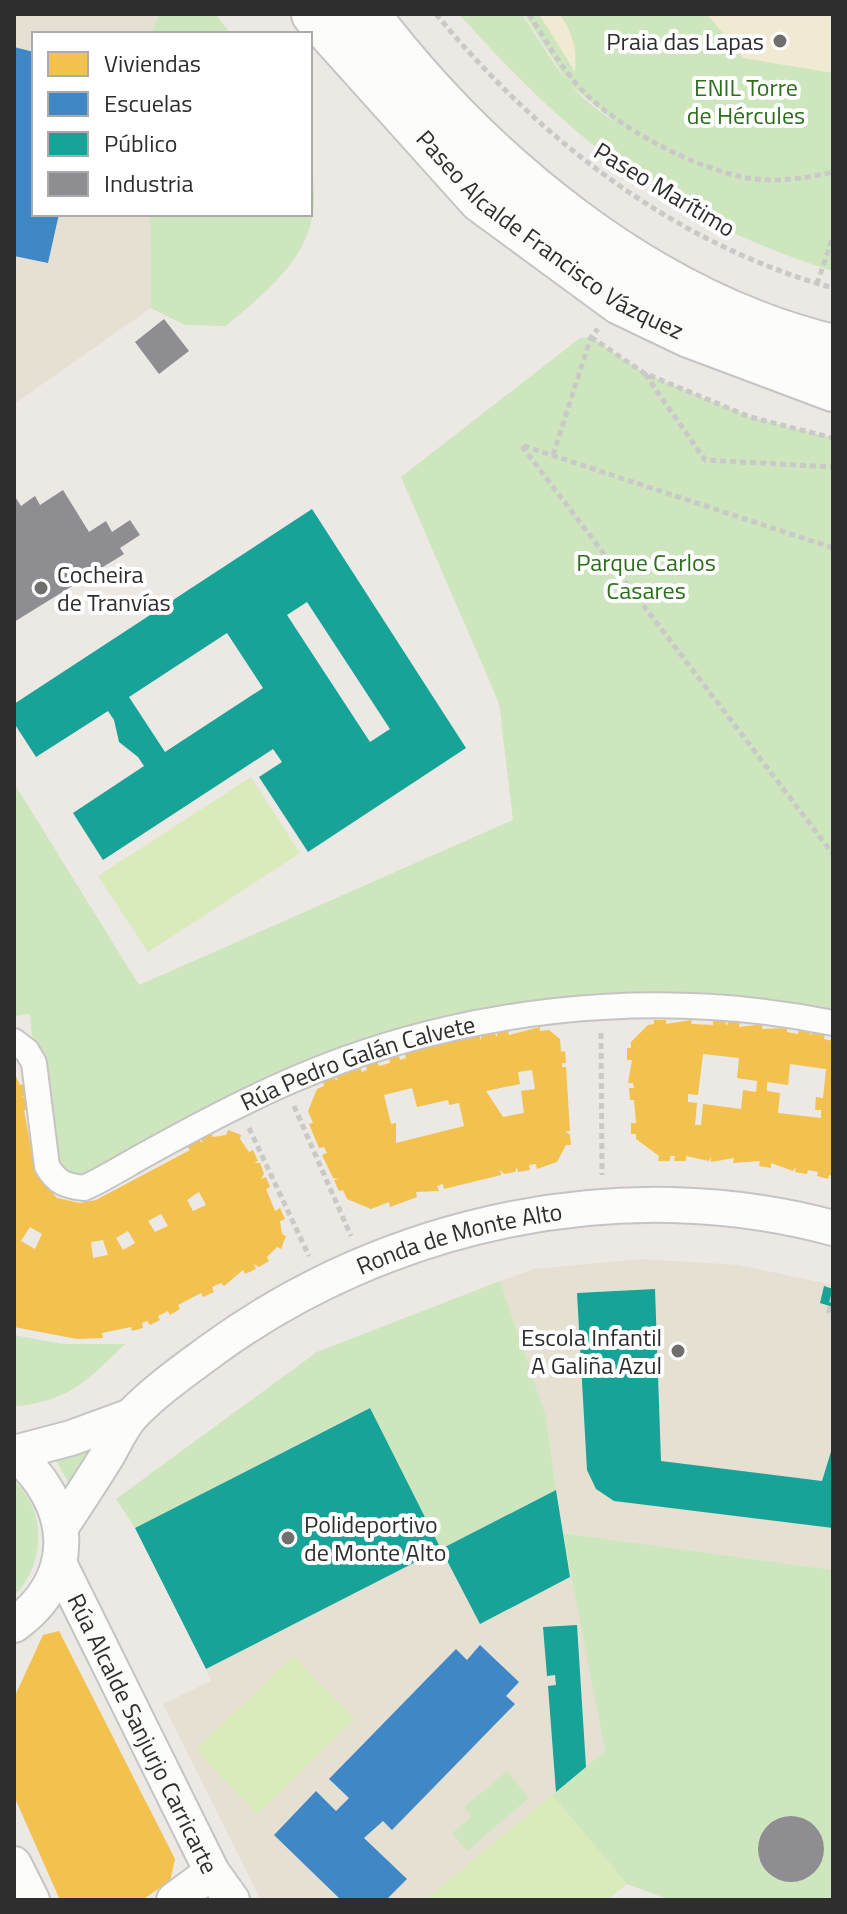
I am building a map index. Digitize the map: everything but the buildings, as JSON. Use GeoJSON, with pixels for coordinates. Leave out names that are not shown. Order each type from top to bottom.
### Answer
{"type":"FeatureCollection","features":[{"type":"Feature","properties":{"kind":"main road","name":"Paseo Alcalde Francisco Vázquez"},"geometry":{"type":"LineString","coordinates":[[314,14],[481,200],[620,302],[689,335],[833,389]]}},
{"type":"Feature","properties":{"kind":"main road","name":"Paseo Alcalde Francisco Vázquez"},"geometry":{"type":"LineString","coordinates":[[367,14],[479,142],[577,225],[690,293],[808,341],[833,347]]}},
{"type":"Feature","properties":{"kind":"street","name":"Rúa Pedro Galán Calvete"},"geometry":{"type":"LineString","coordinates":[[14,1041],[27,1051],[34,1063],[47,1166],[55,1179],[67,1186],[84,1188],[284,1084],[344,1058],[406,1038],[548,1012],[601,1008],[739,1011],[833,1023]]}},
{"type":"Feature","properties":{"kind":"street","name":"Ronda de Monte Alto"},"geometry":{"type":"LineString","coordinates":[[61,1527],[131,1416],[225,1340],[322,1283],[363,1263],[450,1233],[519,1217],[603,1207],[697,1205],[758,1212],[833,1228]]}},
{"type":"Feature","properties":{"kind":"street","name":"Ronda de Monte Alto"},"geometry":{"type":"LineString","coordinates":[[14,1453],[71,1438],[131,1416]]}},
{"type":"Feature","properties":{"kind":"street"},"geometry":{"type":"LineString","coordinates":[[14,1453],[37,1473],[53,1498],[61,1527],[59,1563],[48,1591],[30,1613],[14,1625]]}},
{"type":"Feature","properties":{"kind":"street","name":"Rúa Alcalde Sanjurjo Carricarte"},"geometry":{"type":"LineString","coordinates":[[59,1563],[212,1872],[232,1900]]}},
{"type":"Feature","properties":{"kind":"street"},"geometry":{"type":"LineString","coordinates":[[14,1864],[32,1900]]}},
{"type":"Feature","properties":{"kind":"street"},"geometry":{"type":"LineString","coordinates":[[174,1900],[212,1872]]}},
{"type":"Feature","properties":{"kind":"path","name":"Paseo Marítimo"},"geometry":{"type":"LineString","coordinates":[[436,14],[498,84],[577,158],[616,185],[720,246],[833,288]]}},
{"type":"Feature","properties":{"kind":"path"},"geometry":{"type":"LineString","coordinates":[[529,14],[565,70],[588,96],[673,151],[744,178],[778,179],[833,172]]}},
{"type":"Feature","properties":{"kind":"path"},"geometry":{"type":"LineString","coordinates":[[817,284],[833,236]]}},
{"type":"Feature","properties":{"kind":"path"},"geometry":{"type":"LineString","coordinates":[[553,455],[591,337],[644,373],[750,417],[833,438]]}},
{"type":"Feature","properties":{"kind":"path"},"geometry":{"type":"LineString","coordinates":[[644,373],[705,460],[833,467]]}},
{"type":"Feature","properties":{"kind":"path"},"geometry":{"type":"LineString","coordinates":[[833,548],[521,445],[833,854]]}},
{"type":"Feature","properties":{"kind":"path"},"geometry":{"type":"LineString","coordinates":[[601,1008],[603,1207]]}},
{"type":"Feature","properties":{"kind":"path"},"geometry":{"type":"LineString","coordinates":[[284,1084],[363,1263]]}},
{"type":"Feature","properties":{"kind":"path"},"geometry":{"type":"LineString","coordinates":[[239,1106],[322,1283]]}},
{"type":"Feature","properties":{"kind":"path"},"geometry":{"type":"LineString","coordinates":[[833,1297],[829,1312],[833,1316]]}},
{"type":"Feature","properties":{"kind":"shaded area"},"geometry":{"type":"Polygon","coordinates":[[[14,14],[159,14],[152,32],[32,32],[32,216],[150,216],[151,308],[14,404],[14,14]]]}},
{"type":"Feature","properties":{"kind":"shaded area"},"geometry":{"type":"Polygon","coordinates":[[[641,1259],[739,1265],[833,1285],[833,1570],[564,1533],[605,1751],[425,1900],[261,1900],[163,1704],[211,1681],[206,1669],[556,1490],[546,1416],[500,1281],[534,1269],[641,1259]]]}},
{"type":"Feature","properties":{"kind":"green space"},"geometry":{"type":"Polygon","coordinates":[[[159,14],[215,14],[229,32],[152,32],[159,14]]]}},
{"type":"Feature","properties":{"kind":"green space","name":"ENIL Torre de Hércules"},"geometry":{"type":"Polygon","coordinates":[[[459,14],[522,14],[566,79],[524,14],[833,14],[833,271],[722,227],[627,171],[542,100],[459,14]],[[572,87],[599,111],[617,123],[572,87]]]}},
{"type":"Feature","properties":{"kind":"green space"},"geometry":{"type":"Polygon","coordinates":[[[150,216],[312,216],[306,237],[281,275],[226,326],[185,325],[151,308],[150,216]]]}},
{"type":"Feature","properties":{"kind":"green space","name":"Parque Carlos Casares"},"geometry":{"type":"Polygon","coordinates":[[[591,337],[644,373],[750,417],[833,438],[833,1023],[656,1007],[406,1038],[102,1180],[55,1179],[34,1063],[30,1014],[14,1016],[14,783],[139,985],[513,820],[499,703],[401,477],[580,338],[591,337]]]}},
{"type":"Feature","properties":{"kind":"green space"},"geometry":{"type":"Polygon","coordinates":[[[251,777],[300,853],[148,952],[98,876],[251,777]]]}},
{"type":"Feature","properties":{"kind":"green space"},"geometry":{"type":"Polygon","coordinates":[[[500,1281],[546,1416],[556,1490],[441,1549],[369,1408],[135,1528],[116,1499],[317,1352],[500,1281]]]}},
{"type":"Feature","properties":{"kind":"green space"},"geometry":{"type":"Polygon","coordinates":[[[14,1335],[63,1344],[125,1344],[78,1386],[53,1398],[19,1406],[14,1405],[14,1335]]]}},
{"type":"Feature","properties":{"kind":"green space"},"geometry":{"type":"Polygon","coordinates":[[[100,1443],[71,1487],[54,1457],[100,1443]]]}},
{"type":"Feature","properties":{"kind":"green space"},"geometry":{"type":"Polygon","coordinates":[[[14,1481],[33,1507],[38,1538],[32,1570],[14,1596],[14,1481]]]}},
{"type":"Feature","properties":{"kind":"green space"},"geometry":{"type":"Polygon","coordinates":[[[563,1533],[833,1570],[833,1900],[670,1900],[627,1884],[552,1795],[605,1751],[563,1533]]]}},
{"type":"Feature","properties":{"kind":"green space"},"geometry":{"type":"Polygon","coordinates":[[[293,1656],[355,1719],[257,1814],[196,1750],[293,1656]]]}},
{"type":"Feature","properties":{"kind":"green space"},"geometry":{"type":"Polygon","coordinates":[[[507,1771],[529,1798],[467,1851],[452,1833],[471,1817],[464,1807],[507,1771]]]}},
{"type":"Feature","properties":{"kind":"green space"},"geometry":{"type":"Polygon","coordinates":[[[552,1795],[627,1884],[608,1900],[425,1900],[552,1795]]]}},
{"type":"Feature","properties":{"kind":"sand"},"geometry":{"type":"Polygon","coordinates":[[[539,14],[559,14],[564,20],[573,41],[575,72],[539,14]]]}},
{"type":"Feature","properties":{"kind":"sand","name":"Praia das Lapas"},"geometry":{"type":"Polygon","coordinates":[[[707,14],[833,14],[833,73],[743,58],[707,14]]]}},
{"type":"Feature","properties":{"kind":"place","name":"Praia das Lapas"},"geometry":{"type":"Point","coordinates":[780,41]}},
{"type":"Feature","properties":{"kind":"place","name":"Cocheira de Tranvías"},"geometry":{"type":"Point","coordinates":[41,588]}},
{"type":"Feature","properties":{"kind":"place","name":"Escola Infantil A Galiña Azul"},"geometry":{"type":"Point","coordinates":[678,1351]}},
{"type":"Feature","properties":{"kind":"place","name":"Polideportivo de Monte Alto"},"geometry":{"type":"Point","coordinates":[288,1538]}}]}
